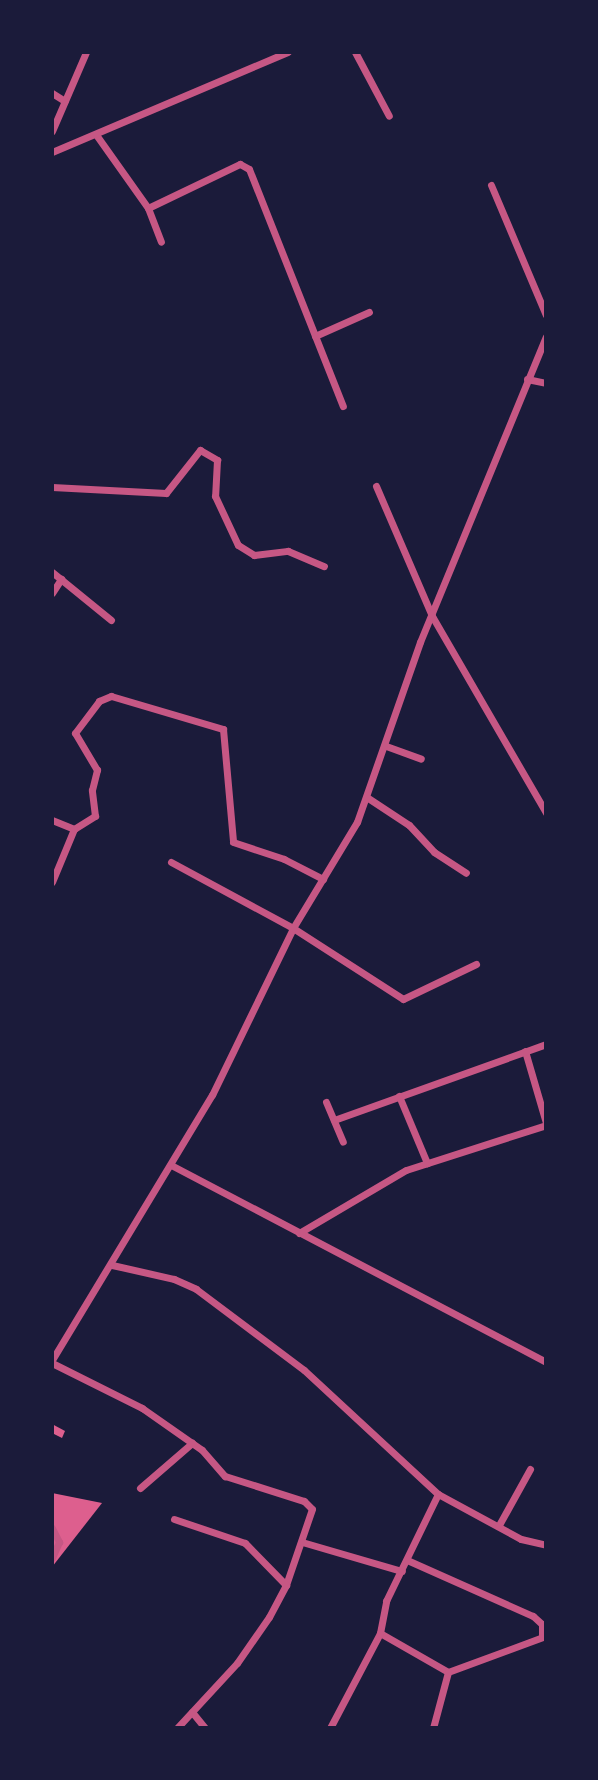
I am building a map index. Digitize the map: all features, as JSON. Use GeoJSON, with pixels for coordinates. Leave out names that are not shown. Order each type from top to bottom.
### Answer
{"type":"FeatureCollection","features":[{"type":"Feature","properties":{"kind":"street"},"geometry":{"type":"LineString","coordinates":[[53,130],[86,52]]}},
{"type":"Feature","properties":{"kind":"street"},"geometry":{"type":"LineString","coordinates":[[52,152],[97,136],[288,52]]}},
{"type":"Feature","properties":{"kind":"street"},"geometry":{"type":"LineString","coordinates":[[355,52],[389,116]]}},
{"type":"Feature","properties":{"kind":"street"},"geometry":{"type":"LineString","coordinates":[[52,93],[65,101]]}},
{"type":"Feature","properties":{"kind":"street"},"geometry":{"type":"LineString","coordinates":[[97,136],[148,208],[161,242]]}},
{"type":"Feature","properties":{"kind":"street"},"geometry":{"type":"LineString","coordinates":[[148,208],[245,166],[343,406]]}},
{"type":"Feature","properties":{"kind":"street"},"geometry":{"type":"LineString","coordinates":[[491,185],[545,315]]}},
{"type":"Feature","properties":{"kind":"street"},"geometry":{"type":"LineString","coordinates":[[315,335],[369,312]]}},
{"type":"Feature","properties":{"kind":"street"},"geometry":{"type":"LineString","coordinates":[[177,1727],[237,1663],[286,1584],[302,1542],[310,1504],[235,1481],[192,1443],[134,1403],[52,1361],[212,1095],[293,928],[368,798],[432,616],[545,337]]}},
{"type":"Feature","properties":{"kind":"street"},"geometry":{"type":"LineString","coordinates":[[527,379],[545,383]]}},
{"type":"Feature","properties":{"kind":"street"},"geometry":{"type":"LineString","coordinates":[[52,487],[166,493],[200,450],[218,460],[215,496],[238,545],[254,555],[288,551],[324,566]]}},
{"type":"Feature","properties":{"kind":"street"},"geometry":{"type":"LineString","coordinates":[[376,486],[432,616],[501,743],[545,813]]}},
{"type":"Feature","properties":{"kind":"street"},"geometry":{"type":"LineString","coordinates":[[52,572],[111,620]]}},
{"type":"Feature","properties":{"kind":"street"},"geometry":{"type":"LineString","coordinates":[[52,593],[61,579]]}},
{"type":"Feature","properties":{"kind":"street"},"geometry":{"type":"LineString","coordinates":[[52,882],[74,829],[95,816],[92,790],[97,770],[75,733],[99,701],[111,696],[223,729],[233,842],[284,859],[323,879]]}},
{"type":"Feature","properties":{"kind":"street"},"geometry":{"type":"LineString","coordinates":[[386,746],[421,759]]}},
{"type":"Feature","properties":{"kind":"street"},"geometry":{"type":"LineString","coordinates":[[368,798],[409,825],[434,852],[466,873]]}},
{"type":"Feature","properties":{"kind":"street"},"geometry":{"type":"LineString","coordinates":[[52,820],[74,829]]}},
{"type":"Feature","properties":{"kind":"street"},"geometry":{"type":"LineString","coordinates":[[171,862],[293,928],[403,999],[476,964]]}},
{"type":"Feature","properties":{"kind":"street"},"geometry":{"type":"LineString","coordinates":[[334,1120],[545,1044]]}},
{"type":"Feature","properties":{"kind":"street"},"geometry":{"type":"LineString","coordinates":[[299,1233],[370,1190],[426,1163],[545,1124],[525,1051]]}},
{"type":"Feature","properties":{"kind":"street"},"geometry":{"type":"LineString","coordinates":[[399,1096],[426,1163]]}},
{"type":"Feature","properties":{"kind":"street"},"geometry":{"type":"LineString","coordinates":[[327,1102],[344,1142]]}},
{"type":"Feature","properties":{"kind":"street"},"geometry":{"type":"LineString","coordinates":[[172,1165],[545,1362]]}},
{"type":"Feature","properties":{"kind":"street"},"geometry":{"type":"LineString","coordinates":[[111,1265],[183,1282],[240,1319],[304,1370],[439,1494],[529,1543],[545,1545]]}},
{"type":"Feature","properties":{"kind":"street"},"geometry":{"type":"LineString","coordinates":[[140,1488],[192,1443]]}},
{"type":"Feature","properties":{"kind":"street"},"geometry":{"type":"LineString","coordinates":[[499,1525],[530,1469]]}},
{"type":"Feature","properties":{"kind":"street"},"geometry":{"type":"LineString","coordinates":[[330,1727],[380,1633],[381,1615],[439,1494]]}},
{"type":"Feature","properties":{"kind":"street"},"geometry":{"type":"LineString","coordinates":[[174,1519],[245,1543],[286,1584]]}},
{"type":"Feature","properties":{"kind":"street"},"geometry":{"type":"LineString","coordinates":[[52,1528],[59,1542],[52,1559]]}},
{"type":"Feature","properties":{"kind":"street"},"geometry":{"type":"LineString","coordinates":[[302,1542],[401,1572]]}},
{"type":"Feature","properties":{"kind":"street"},"geometry":{"type":"LineString","coordinates":[[380,1633],[448,1672],[544,1637],[542,1624],[533,1616],[407,1560]]}},
{"type":"Feature","properties":{"kind":"street"},"geometry":{"type":"LineString","coordinates":[[433,1727],[448,1672]]}},
{"type":"Feature","properties":{"kind":"street"},"geometry":{"type":"LineString","coordinates":[[192,1712],[205,1727]]}},
{"type":"Feature","properties":{"kind":"building"},"geometry":{"type":"Polygon","coordinates":[[[52,1424],[65,1431],[62,1438],[52,1433],[52,1424]]]}},
{"type":"Feature","properties":{"kind":"building"},"geometry":{"type":"Polygon","coordinates":[[[52,1493],[102,1503],[52,1567],[52,1493]]]}}]}
